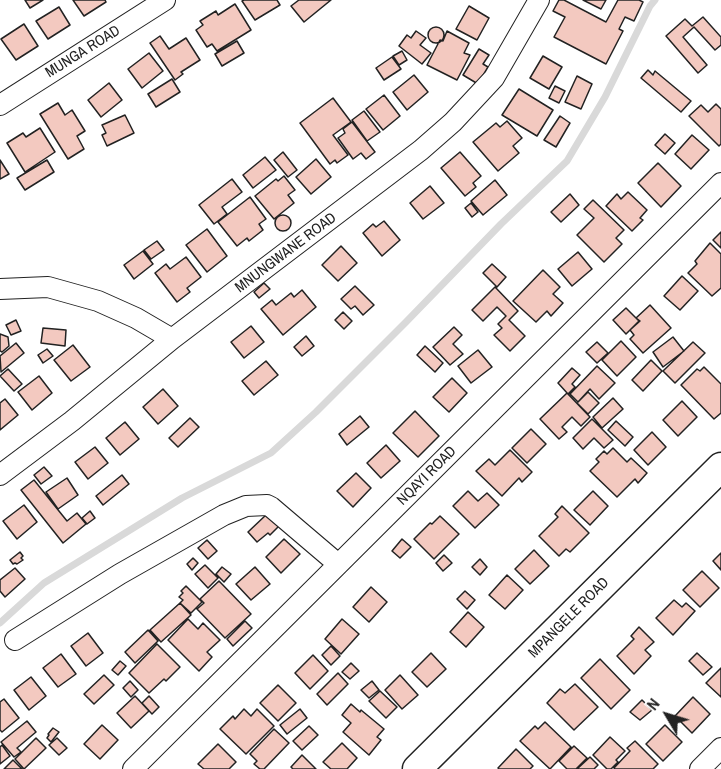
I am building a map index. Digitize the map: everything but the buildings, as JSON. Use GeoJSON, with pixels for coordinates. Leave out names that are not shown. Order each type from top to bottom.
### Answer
{"type":"FeatureCollection","features":[{"type":"Feature","properties":{"kind":"street","name":"MUNGA ROAD"},"geometry":{"type":"LineString","coordinates":[[0,105],[165,0]]}},
{"type":"Feature","properties":{"kind":"street","name":"MNUNGWANE ROAD"},"geometry":{"type":"LineString","coordinates":[[0,475],[72,421],[172,339],[421,150],[453,122],[494,78],[538,0]]}},
{"type":"Feature","properties":{"kind":"street","name":"NQAYI ROAD"},"geometry":{"type":"LineString","coordinates":[[133,769],[721,183]]}},
{"type":"Feature","properties":{"kind":"street"},"geometry":{"type":"LineString","coordinates":[[0,289],[48,287],[98,301],[136,318],[172,339]]}},
{"type":"Feature","properties":{"kind":"street","name":"MPANGELE ROAD"},"geometry":{"type":"LineString","coordinates":[[417,769],[721,467]]}},
{"type":"Feature","properties":{"kind":"street"},"geometry":{"type":"LineString","coordinates":[[15,640],[130,568],[224,515],[246,506],[267,505],[272,507],[338,564]]}},
{"type":"Feature","properties":{"kind":"street"},"geometry":{"type":"LineString","coordinates":[[700,769],[721,748]]}},
{"type":"Feature","properties":{"kind":"waterway"},"geometry":{"type":"LineString","coordinates":[[0,623],[44,583],[182,498],[271,453],[316,412],[501,224],[567,161],[605,97],[655,0]]}}]}
